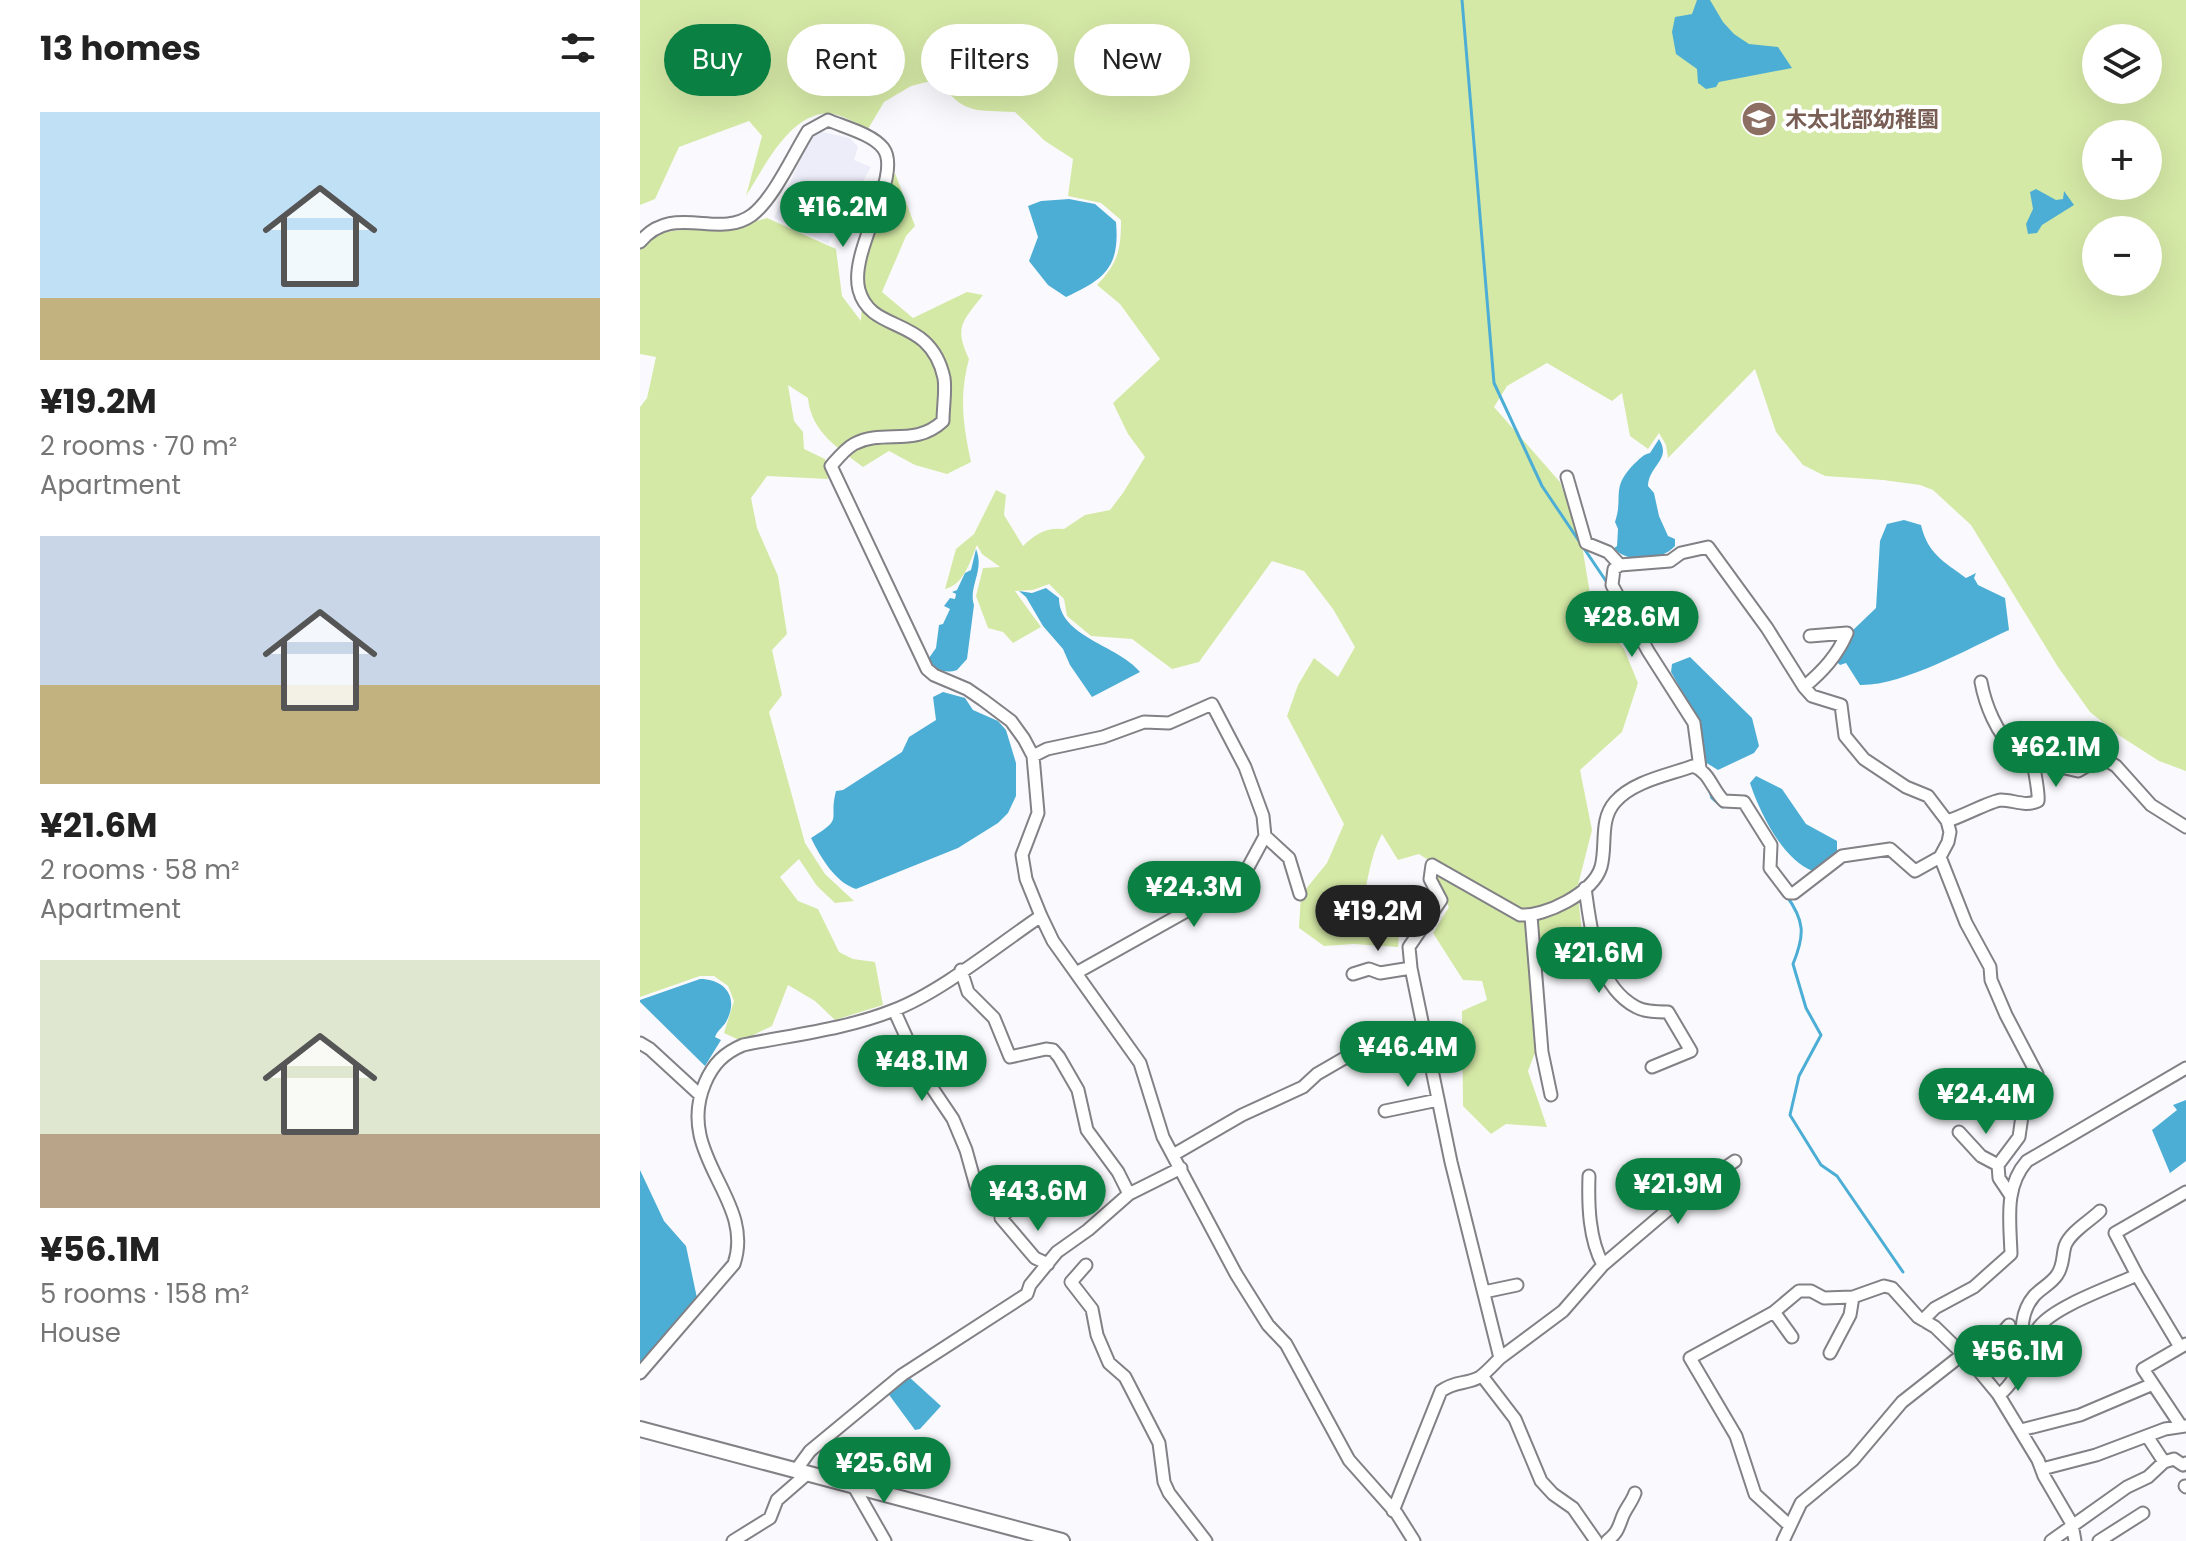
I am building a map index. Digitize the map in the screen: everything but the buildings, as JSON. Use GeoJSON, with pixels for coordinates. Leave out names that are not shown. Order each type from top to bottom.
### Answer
{"type":"FeatureCollection","features":[{"type":"Feature","properties":{"kind":"main road"},"geometry":{"type":"LineString","coordinates":[[640,1429],[1062,1541]]}},
{"type":"Feature","properties":{"kind":"street"},"geometry":{"type":"LineString","coordinates":[[640,242],[648,232],[662,225],[685,221],[722,225],[750,217],[761,206],[808,131],[818,123],[828,120],[882,147],[888,158],[886,178],[859,257],[858,287],[864,303],[874,314],[918,334],[934,351],[944,381],[943,421],[927,433],[857,442],[831,466],[927,669],[967,689],[1011,721],[1033,756],[1038,813],[1022,855],[1026,879],[1053,941],[1140,1063],[1163,1137],[1236,1274],[1268,1325],[1286,1344],[1349,1460],[1414,1541]]}},
{"type":"Feature","properties":{"kind":"street"},"geometry":{"type":"LineString","coordinates":[[1567,477],[1586,543],[1608,552],[1620,565]]}},
{"type":"Feature","properties":{"kind":"street"},"geometry":{"type":"LineString","coordinates":[[1708,547],[1767,628],[1804,687],[1812,696],[1841,705],[1845,736],[1864,759],[1906,787],[1928,796],[1947,821],[1950,832],[1940,857],[1915,871],[1890,849],[1842,856],[1794,893],[1789,893],[1770,868],[1771,845],[1750,809],[1744,802],[1724,801],[1716,794],[1705,773],[1694,723],[1648,651],[1612,585],[1614,569],[1620,565],[1670,561],[1681,553],[1708,547]]}},
{"type":"Feature","properties":{"kind":"street"},"geometry":{"type":"LineString","coordinates":[[1804,687],[1823,672],[1847,633],[1810,636]]}},
{"type":"Feature","properties":{"kind":"street"},"geometry":{"type":"LineString","coordinates":[[1947,821],[1968,815],[1994,801],[2031,804],[2038,801],[2035,765],[2001,732],[1984,699],[1981,682]]}},
{"type":"Feature","properties":{"kind":"street"},"geometry":{"type":"LineString","coordinates":[[1033,756],[1047,749],[1103,737],[1144,722],[1169,723],[1212,704],[1245,767],[1263,816],[1265,836],[1245,873],[1235,884],[1076,973]]}},
{"type":"Feature","properties":{"kind":"street"},"geometry":{"type":"LineString","coordinates":[[2035,765],[2047,764],[2078,771],[2099,759],[2106,760],[2116,766],[2151,805],[2186,827]]}},
{"type":"Feature","properties":{"kind":"street"},"geometry":{"type":"LineString","coordinates":[[1500,1358],[1451,1162],[1411,968],[1409,947],[1441,900],[1430,879],[1432,865],[1520,915],[1531,916],[1562,904],[1585,888],[1600,869],[1607,816],[1615,802],[1639,785],[1693,766],[1705,773]]}},
{"type":"Feature","properties":{"kind":"street"},"geometry":{"type":"LineString","coordinates":[[1265,836],[1289,858],[1300,894]]}},
{"type":"Feature","properties":{"kind":"street"},"geometry":{"type":"LineString","coordinates":[[1940,857],[1966,923],[1990,967],[1991,980],[2006,1015],[2037,1074],[2024,1102],[2019,1137],[1998,1169]]}},
{"type":"Feature","properties":{"kind":"street"},"geometry":{"type":"LineString","coordinates":[[1585,888],[1593,940],[1600,963],[1615,987],[1638,1009],[1668,1012],[1691,1051],[1652,1067]]}},
{"type":"Feature","properties":{"kind":"street"},"geometry":{"type":"LineString","coordinates":[[640,1373],[734,1264],[739,1250],[736,1222],[700,1141],[696,1115],[700,1095],[717,1061],[743,1045],[846,1024],[894,1010],[1041,916]]}},
{"type":"Feature","properties":{"kind":"street"},"geometry":{"type":"LineString","coordinates":[[1531,916],[1542,1052],[1551,1095]]}},
{"type":"Feature","properties":{"kind":"street"},"geometry":{"type":"LineString","coordinates":[[1353,974],[1369,969],[1380,973],[1411,968]]}},
{"type":"Feature","properties":{"kind":"street"},"geometry":{"type":"LineString","coordinates":[[961,970],[968,992],[994,1018],[1010,1057],[1046,1049],[1053,1050],[1059,1057],[1078,1090],[1087,1130],[1118,1172],[1129,1194]]}},
{"type":"Feature","properties":{"kind":"street"},"geometry":{"type":"LineString","coordinates":[[894,1010],[924,1076],[953,1119],[976,1186]]}},
{"type":"Feature","properties":{"kind":"street"},"geometry":{"type":"LineString","coordinates":[[640,1043],[700,1095]]}},
{"type":"Feature","properties":{"kind":"street"},"geometry":{"type":"LineString","coordinates":[[1173,1155],[1242,1115],[1303,1087],[1317,1074],[1355,1052]]}},
{"type":"Feature","properties":{"kind":"street"},"geometry":{"type":"LineString","coordinates":[[1923,1320],[1935,1308],[1974,1287],[2011,1254],[2013,1180],[2027,1161],[2186,1068]]}},
{"type":"Feature","properties":{"kind":"street"},"geometry":{"type":"LineString","coordinates":[[1385,1111],[1438,1100]]}},
{"type":"Feature","properties":{"kind":"street"},"geometry":{"type":"LineString","coordinates":[[1959,1132],[1998,1169],[2011,1196]]}},
{"type":"Feature","properties":{"kind":"street"},"geometry":{"type":"LineString","coordinates":[[1393,1511],[1441,1391],[1453,1383],[1482,1376],[1500,1358],[1577,1299],[1603,1265],[1654,1225],[1684,1196],[1735,1161]]}},
{"type":"Feature","properties":{"kind":"street"},"geometry":{"type":"LineString","coordinates":[[733,1541],[770,1518],[777,1500],[802,1472],[810,1451],[902,1375],[1027,1294],[1030,1285],[1057,1252],[1129,1194],[1181,1168]]}},
{"type":"Feature","properties":{"kind":"street"},"geometry":{"type":"LineString","coordinates":[[1589,1176],[1595,1250],[1603,1265]]}},
{"type":"Feature","properties":{"kind":"street"},"geometry":{"type":"LineString","coordinates":[[2042,1469],[2183,1426],[2143,1369],[2183,1346],[2137,1275],[2115,1233],[2186,1192]]}},
{"type":"Feature","properties":{"kind":"street"},"geometry":{"type":"LineString","coordinates":[[1013,1205],[1001,1218],[1035,1258],[1048,1264]]}},
{"type":"Feature","properties":{"kind":"street"},"geometry":{"type":"LineString","coordinates":[[2026,1348],[2021,1328],[2027,1308],[2034,1296],[2058,1275],[2064,1263],[2065,1246],[2071,1236],[2100,1211]]}},
{"type":"Feature","properties":{"kind":"street"},"geometry":{"type":"LineString","coordinates":[[1086,1265],[1071,1282],[1092,1309],[1097,1335],[1109,1363],[1125,1377],[1159,1443],[1164,1482],[1169,1493],[1206,1541]]}},
{"type":"Feature","properties":{"kind":"street"},"geometry":{"type":"LineString","coordinates":[[1999,1395],[2015,1380],[2026,1348],[2050,1316],[2137,1275]]}},
{"type":"Feature","properties":{"kind":"street"},"geometry":{"type":"LineString","coordinates":[[1484,1292],[1517,1285]]}},
{"type":"Feature","properties":{"kind":"street"},"geometry":{"type":"LineString","coordinates":[[1786,1523],[1755,1494],[1736,1436],[1690,1358],[1774,1312],[1799,1291],[1811,1291],[1824,1298],[1853,1297],[1888,1287],[1963,1354],[1999,1395],[2072,1524],[2075,1541]]}},
{"type":"Feature","properties":{"kind":"street"},"geometry":{"type":"LineString","coordinates":[[1830,1353],[1850,1315],[1853,1297]]}},
{"type":"Feature","properties":{"kind":"street"},"geometry":{"type":"LineString","coordinates":[[1774,1312],[1792,1337]]}},
{"type":"Feature","properties":{"kind":"street"},"geometry":{"type":"LineString","coordinates":[[1974,1365],[2009,1325]]}},
{"type":"Feature","properties":{"kind":"street"},"geometry":{"type":"LineString","coordinates":[[1783,1541],[1786,1523],[1801,1503],[1853,1460],[1902,1402],[1963,1354]]}},
{"type":"Feature","properties":{"kind":"street"},"geometry":{"type":"LineString","coordinates":[[1482,1376],[1515,1419],[1541,1481],[1573,1508],[1596,1541]]}},
{"type":"Feature","properties":{"kind":"street"},"geometry":{"type":"LineString","coordinates":[[2021,1430],[2080,1415],[2153,1384]]}},
{"type":"Feature","properties":{"kind":"street"},"geometry":{"type":"LineString","coordinates":[[2147,1436],[2164,1462]]}},
{"type":"Feature","properties":{"kind":"street"},"geometry":{"type":"LineString","coordinates":[[2051,1541],[2127,1487],[2148,1477],[2164,1462],[2174,1459],[2183,1465],[2186,1463]]}},
{"type":"Feature","properties":{"kind":"street"},"geometry":{"type":"LineString","coordinates":[[853,1485],[885,1541]]}},
{"type":"Feature","properties":{"kind":"street"},"geometry":{"type":"LineString","coordinates":[[1607,1541],[1621,1526],[1622,1517],[1632,1504],[1635,1493]]}},
{"type":"Feature","properties":{"kind":"street"},"geometry":{"type":"LineString","coordinates":[[2099,1541],[2143,1513]]}},
{"type":"Feature","properties":{"kind":"shaded area"},"geometry":{"type":"Polygon","coordinates":[[[814,130],[850,138],[858,147],[854,160],[871,167],[828,244],[774,218],[814,130]]]}},
{"type":"Feature","properties":{"kind":"green space"},"geometry":{"type":"Polygon","coordinates":[[[640,0],[2186,0],[2186,771],[2159,761],[2090,712],[2058,667],[1971,525],[1933,490],[1883,480],[1825,476],[1803,465],[1776,432],[1755,369],[1668,458],[1666,445],[1659,433],[1648,449],[1630,436],[1622,393],[1612,401],[1547,363],[1507,386],[1494,407],[1560,482],[1581,539],[1592,606],[1624,649],[1638,683],[1622,732],[1580,770],[1592,830],[1577,889],[1586,965],[1556,965],[1531,976],[1538,1045],[1528,1071],[1547,1127],[1506,1124],[1491,1134],[1463,1106],[1462,1011],[1487,1000],[1482,981],[1463,980],[1433,933],[1449,907],[1435,881],[1431,862],[1419,854],[1398,860],[1382,834],[1377,844],[1359,920],[1399,934],[1398,947],[1354,944],[1324,946],[1299,928],[1301,895],[1327,863],[1344,824],[1287,716],[1298,685],[1314,658],[1338,677],[1355,647],[1333,609],[1304,571],[1272,561],[1199,662],[1172,669],[1132,639],[1091,636],[1067,616],[1064,599],[1049,584],[1033,590],[1015,591],[1041,627],[1013,643],[1003,632],[988,628],[976,596],[983,568],[1000,567],[982,554],[977,545],[962,578],[945,589],[956,549],[974,534],[996,490],[1006,495],[1004,515],[1023,546],[1041,532],[1064,529],[1085,515],[1110,510],[1145,457],[1128,434],[1113,403],[1160,359],[1120,304],[1097,285],[1117,256],[1121,220],[1101,203],[1068,196],[1073,159],[1045,141],[1015,112],[971,108],[952,96],[1058,96],[1058,24],[921,24],[921,84],[905,90],[905,24],[787,24],[787,96],[894,96],[884,102],[868,129],[833,114],[805,120],[781,142],[746,196],[762,136],[749,121],[679,147],[655,199],[640,205],[640,0]]]}},
{"type":"Feature","properties":{"kind":"green space"},"geometry":{"type":"Polygon","coordinates":[[[895,173],[915,226],[906,236],[882,292],[913,318],[967,292],[983,295],[965,319],[961,332],[969,359],[963,410],[971,462],[947,474],[915,465],[889,451],[863,467],[827,438],[814,420],[808,398],[788,385],[794,421],[803,432],[804,449],[825,459],[828,479],[767,476],[751,498],[757,528],[778,576],[787,634],[772,650],[782,695],[769,712],[805,843],[825,874],[854,901],[835,903],[817,886],[799,859],[780,877],[798,901],[818,909],[839,952],[853,959],[875,962],[883,1005],[835,1020],[815,1001],[788,985],[772,1026],[741,1041],[724,1033],[734,1001],[728,986],[714,976],[700,976],[640,997],[640,407],[647,398],[656,357],[640,354],[640,248],[648,240],[670,231],[730,229],[767,218],[836,249],[842,296],[861,321],[864,267],[895,173]]]}},
{"type":"Feature","properties":{"kind":"water"},"geometry":{"type":"Polygon","coordinates":[[[1697,0],[1710,0],[1723,22],[1749,44],[1778,47],[1792,68],[1719,82],[1716,87],[1706,89],[1698,83],[1697,69],[1676,54],[1672,32],[1675,17],[1692,14],[1697,0]]]}},
{"type":"Feature","properties":{"kind":"water"},"geometry":{"type":"Polygon","coordinates":[[[2036,189],[2056,200],[2063,199],[2064,191],[2074,205],[2042,225],[2037,233],[2028,234],[2026,224],[2033,209],[2030,192],[2036,189]]]}},
{"type":"Feature","properties":{"kind":"water"},"geometry":{"type":"Polygon","coordinates":[[[1069,199],[1095,204],[1116,222],[1117,237],[1107,270],[1091,284],[1066,297],[1048,285],[1029,261],[1038,237],[1028,206],[1041,201],[1069,199]]]}},
{"type":"Feature","properties":{"kind":"water"},"geometry":{"type":"Polygon","coordinates":[[[1659,439],[1663,452],[1648,486],[1654,493],[1668,536],[1675,539],[1675,546],[1662,555],[1644,559],[1627,557],[1614,548],[1617,546],[1618,529],[1615,522],[1620,486],[1634,464],[1650,453],[1659,439]]]}},
{"type":"Feature","properties":{"kind":"water"},"geometry":{"type":"Polygon","coordinates":[[[1904,520],[1921,525],[1932,550],[1950,567],[1966,578],[1976,573],[1974,578],[1978,585],[2005,598],[2009,630],[1915,673],[1877,684],[1860,685],[1846,663],[1840,665],[1836,661],[1852,631],[1876,608],[1880,541],[1887,524],[1904,520]]]}},
{"type":"Feature","properties":{"kind":"water"},"geometry":{"type":"Polygon","coordinates":[[[976,549],[979,564],[973,591],[967,659],[957,670],[944,671],[934,666],[929,658],[936,648],[939,625],[943,624],[950,609],[944,606],[950,598],[955,599],[956,594],[952,592],[957,590],[965,573],[971,570],[976,549]]]}},
{"type":"Feature","properties":{"kind":"water"},"geometry":{"type":"Polygon","coordinates":[[[1046,588],[1059,598],[1062,611],[1079,631],[1140,672],[1092,697],[1063,649],[1019,591],[1032,593],[1046,588]]]}},
{"type":"Feature","properties":{"kind":"water"},"geometry":{"type":"Polygon","coordinates":[[[1690,657],[1752,718],[1759,746],[1754,753],[1718,770],[1705,762],[1699,721],[1671,672],[1672,664],[1690,657]]]}},
{"type":"Feature","properties":{"kind":"water"},"geometry":{"type":"Polygon","coordinates":[[[943,692],[965,698],[973,710],[998,721],[1006,730],[1016,763],[1016,796],[1008,813],[998,823],[958,848],[856,889],[848,886],[829,868],[811,838],[832,822],[836,791],[843,790],[902,752],[909,737],[936,720],[933,697],[943,692]]]}},
{"type":"Feature","properties":{"kind":"water"},"geometry":{"type":"Polygon","coordinates":[[[1756,776],[1782,789],[1806,824],[1837,841],[1837,852],[1813,871],[1792,857],[1759,807],[1750,783],[1756,776]]]}},
{"type":"Feature","properties":{"kind":"water"},"geometry":{"type":"Polygon","coordinates":[[[700,979],[722,986],[727,990],[731,1003],[727,1020],[715,1037],[721,1040],[705,1066],[640,1002],[700,979]]]}},
{"type":"Feature","properties":{"kind":"water"},"geometry":{"type":"Polygon","coordinates":[[[2186,1100],[2186,1161],[2170,1173],[2152,1130],[2177,1110],[2173,1105],[2186,1100]]]}},
{"type":"Feature","properties":{"kind":"water"},"geometry":{"type":"Polygon","coordinates":[[[640,1170],[664,1221],[686,1246],[697,1298],[640,1364],[640,1170]]]}},
{"type":"Feature","properties":{"kind":"water"},"geometry":{"type":"Polygon","coordinates":[[[908,1376],[941,1406],[920,1429],[915,1430],[887,1392],[908,1376]]]}},
{"type":"Feature","properties":{"kind":"waterway"},"geometry":{"type":"LineString","coordinates":[[1462,0],[1494,383],[1542,486],[1608,584]]}},
{"type":"Feature","properties":{"kind":"waterway"},"geometry":{"type":"LineString","coordinates":[[1709,788],[1712,798],[1722,807],[1727,806]]}},
{"type":"Feature","properties":{"kind":"waterway"},"geometry":{"type":"LineString","coordinates":[[1786,895],[1797,913],[1801,928],[1800,945],[1793,964],[1806,1008],[1821,1035],[1799,1076],[1790,1115],[1821,1165],[1837,1176],[1903,1272]]}},
{"type":"Feature","properties":{"kind":"place","name":"木太北部幼稚園"},"geometry":{"type":"Point","coordinates":[1759,119]}}]}
